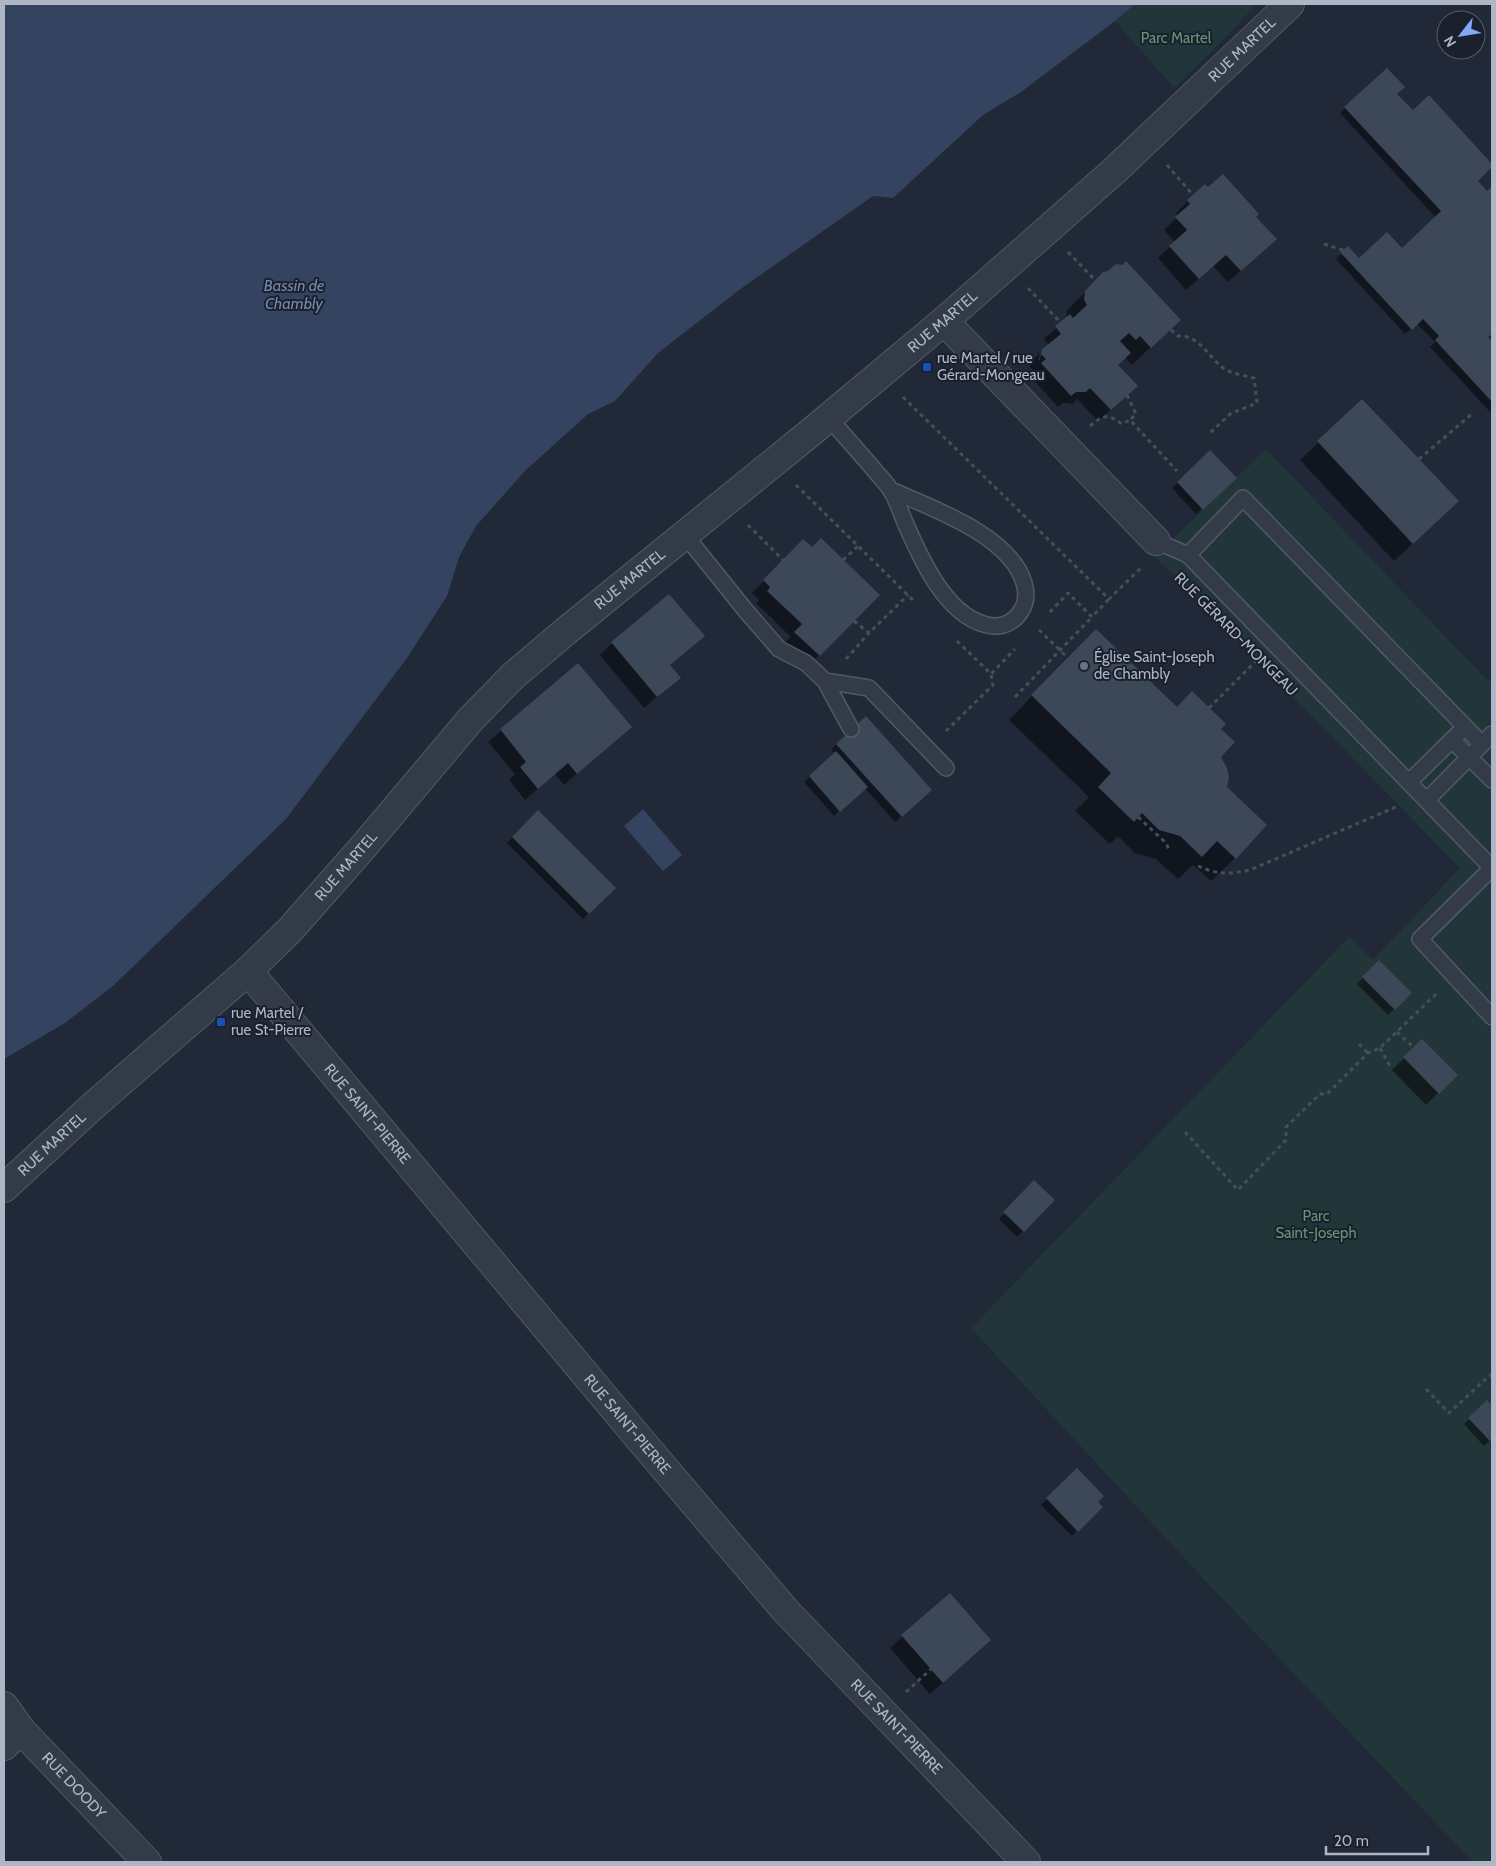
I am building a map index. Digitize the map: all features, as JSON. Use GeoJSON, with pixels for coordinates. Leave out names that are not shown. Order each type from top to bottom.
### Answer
{"type":"FeatureCollection","features":[{"type":"Feature","properties":{"kind":"street","name":"RUE MARTEL"},"geometry":{"type":"LineString","coordinates":[[4,1188],[94,1105],[248,971],[290,930],[491,697],[536,655],[829,418],[944,321],[1114,171],[1290,4]]}},
{"type":"Feature","properties":{"kind":"street"},"geometry":{"type":"LineString","coordinates":[[944,321],[1156,541]]}},
{"type":"Feature","properties":{"kind":"street","name":"RUE SAINT-PIERRE"},"geometry":{"type":"LineString","coordinates":[[248,971],[637,1436],[786,1610],[1026,1862]]}},
{"type":"Feature","properties":{"kind":"street","name":"RUE DOODY"},"geometry":{"type":"LineString","coordinates":[[4,1706],[12,1738],[147,1862]]}},
{"type":"Feature","properties":{"kind":"lane"},"geometry":{"type":"LineString","coordinates":[[829,418],[891,490],[929,572],[952,603],[966,615],[982,624],[1006,625],[1016,618],[1026,602],[1026,592],[1022,578],[1005,554],[992,541],[962,522],[891,490]]}},
{"type":"Feature","properties":{"kind":"lane"},"geometry":{"type":"LineString","coordinates":[[1188,555],[1244,498],[1465,727],[1487,739],[1427,800]]}},
{"type":"Feature","properties":{"kind":"lane"},"geometry":{"type":"LineString","coordinates":[[685,535],[779,649],[806,663],[825,681],[851,730]]}},
{"type":"Feature","properties":{"kind":"lane"},"geometry":{"type":"LineString","coordinates":[[1156,541],[1188,555],[1492,868],[1420,939],[1492,1017]]}},
{"type":"Feature","properties":{"kind":"lane"},"geometry":{"type":"LineString","coordinates":[[825,681],[869,688],[946,768]]}},
{"type":"Feature","properties":{"kind":"lane"},"geometry":{"type":"LineString","coordinates":[[1409,782],[1465,727]]}},
{"type":"Feature","properties":{"kind":"lane"},"geometry":{"type":"LineString","coordinates":[[1452,740],[1492,780]]}},
{"type":"Feature","properties":{"kind":"path"},"geometry":{"type":"LineString","coordinates":[[1163,160],[1193,195]]}},
{"type":"Feature","properties":{"kind":"path"},"geometry":{"type":"LineString","coordinates":[[1324,244],[1344,250]]}},
{"type":"Feature","properties":{"kind":"path"},"geometry":{"type":"LineString","coordinates":[[1064,248],[1095,280]]}},
{"type":"Feature","properties":{"kind":"path"},"geometry":{"type":"LineString","coordinates":[[1024,284],[1060,322]]}},
{"type":"Feature","properties":{"kind":"path"},"geometry":{"type":"LineString","coordinates":[[1171,330],[1178,336],[1187,335],[1196,341],[1226,370],[1254,378],[1257,403],[1230,414],[1210,433]]}},
{"type":"Feature","properties":{"kind":"path"},"geometry":{"type":"LineString","coordinates":[[901,395],[1109,599],[1143,566]]}},
{"type":"Feature","properties":{"kind":"path"},"geometry":{"type":"LineString","coordinates":[[1085,430],[1104,417],[1111,417],[1122,424],[1130,420],[1136,414],[1128,395]]}},
{"type":"Feature","properties":{"kind":"path"},"geometry":{"type":"LineString","coordinates":[[1419,459],[1472,414]]}},
{"type":"Feature","properties":{"kind":"path"},"geometry":{"type":"LineString","coordinates":[[1130,420],[1177,470]]}},
{"type":"Feature","properties":{"kind":"path"},"geometry":{"type":"LineString","coordinates":[[744,522],[783,560]]}},
{"type":"Feature","properties":{"kind":"path"},"geometry":{"type":"LineString","coordinates":[[843,560],[858,546]]}},
{"type":"Feature","properties":{"kind":"path"},"geometry":{"type":"LineString","coordinates":[[854,621],[869,633],[908,595]]}},
{"type":"Feature","properties":{"kind":"path"},"geometry":{"type":"LineString","coordinates":[[1015,697],[1092,617]]}},
{"type":"Feature","properties":{"kind":"path"},"geometry":{"type":"LineString","coordinates":[[1036,627],[1067,657]]}},
{"type":"Feature","properties":{"kind":"path"},"geometry":{"type":"LineString","coordinates":[[1209,708],[1260,657]]}},
{"type":"Feature","properties":{"kind":"path"},"geometry":{"type":"LineString","coordinates":[[957,719],[993,685],[991,674]]}},
{"type":"Feature","properties":{"kind":"path"},"geometry":{"type":"LineString","coordinates":[[1198,866],[1213,872],[1222,873],[1250,870],[1402,804]]}},
{"type":"Feature","properties":{"kind":"path"},"geometry":{"type":"LineString","coordinates":[[1138,817],[1166,843],[1170,852]]}},
{"type":"Feature","properties":{"kind":"path"},"geometry":{"type":"LineString","coordinates":[[1184,1132],[1238,1190],[1286,1140],[1286,1127],[1320,1094],[1327,1094],[1368,1053],[1380,1048],[1420,1010]]}},
{"type":"Feature","properties":{"kind":"path"},"geometry":{"type":"LineString","coordinates":[[1397,1032],[1413,1047]]}},
{"type":"Feature","properties":{"kind":"path"},"geometry":{"type":"LineString","coordinates":[[1359,1044],[1368,1053]]}},
{"type":"Feature","properties":{"kind":"path"},"geometry":{"type":"LineString","coordinates":[[1380,1048],[1392,1068]]}},
{"type":"Feature","properties":{"kind":"path"},"geometry":{"type":"LineString","coordinates":[[1426,1389],[1449,1413],[1490,1375],[1492,1377]]}},
{"type":"Feature","properties":{"kind":"path"},"geometry":{"type":"LineString","coordinates":[[905,1693],[931,1669]]}},
{"type":"Feature","properties":{"kind":"green space","name":"Parc Martel"},"geometry":{"type":"Polygon","coordinates":[[[1135,4],[1257,4],[1174,88],[1115,21],[1135,4]]]}},
{"type":"Feature","properties":{"kind":"green space","name":"Parc Saint-Joseph"},"geometry":{"type":"Polygon","coordinates":[[[1266,449],[1486,679],[1492,681],[1492,1862],[1473,1862],[1201,1576],[971,1328],[1349,937],[1373,960],[1460,868],[1174,575],[1154,557],[1266,449]]]}},
{"type":"Feature","properties":{"kind":"water","name":"Bassin de Chambly"},"geometry":{"type":"Polygon","coordinates":[[[4,4],[1135,4],[1021,92],[983,115],[893,198],[873,196],[739,290],[658,353],[615,401],[588,414],[525,471],[476,526],[459,557],[447,596],[407,658],[286,819],[114,985],[65,1023],[4,1059],[4,4]]]}},
{"type":"Feature","properties":{"kind":"water"},"geometry":{"type":"Polygon","coordinates":[[[643,809],[682,855],[663,871],[624,826],[643,809]]]}},
{"type":"Feature","properties":{"kind":"building"},"geometry":{"type":"Polygon","coordinates":[[[1387,68],[1405,87],[1397,94],[1413,110],[1429,95],[1492,164],[1492,167],[1478,181],[1487,191],[1492,186],[1492,334],[1488,337],[1492,342],[1492,402],[1435,340],[1439,336],[1423,319],[1412,330],[1340,252],[1348,246],[1359,258],[1387,232],[1402,248],[1441,211],[1344,107],[1387,68]]]}},
{"type":"Feature","properties":{"kind":"building"},"geometry":{"type":"Polygon","coordinates":[[[1223,174],[1259,214],[1256,217],[1277,239],[1241,271],[1226,255],[1199,279],[1169,246],[1187,230],[1175,217],[1190,204],[1187,200],[1205,184],[1208,187],[1223,174]]]}},
{"type":"Feature","properties":{"kind":"building"},"geometry":{"type":"Polygon","coordinates":[[[1126,261],[1181,320],[1151,348],[1140,336],[1136,340],[1129,333],[1120,341],[1131,353],[1118,365],[1138,386],[1111,410],[1090,388],[1086,392],[1076,392],[1071,396],[1041,363],[1046,359],[1041,354],[1042,349],[1061,334],[1055,326],[1070,314],[1073,318],[1087,305],[1084,300],[1085,291],[1103,272],[1108,271],[1116,264],[1122,265],[1126,261]]]}},
{"type":"Feature","properties":{"kind":"building"},"geometry":{"type":"Polygon","coordinates":[[[1362,399],[1459,501],[1413,544],[1317,441],[1362,399]]]}},
{"type":"Feature","properties":{"kind":"building"},"geometry":{"type":"Polygon","coordinates":[[[1210,450],[1237,478],[1203,510],[1177,482],[1210,450]]]}},
{"type":"Feature","properties":{"kind":"building"},"geometry":{"type":"Polygon","coordinates":[[[821,538],[880,595],[820,656],[794,632],[802,624],[767,591],[770,587],[763,580],[803,539],[812,547],[821,538]]]}},
{"type":"Feature","properties":{"kind":"building"},"geometry":{"type":"Polygon","coordinates":[[[669,594],[705,636],[670,665],[681,678],[657,697],[611,642],[669,594]]]}},
{"type":"Feature","properties":{"kind":"building"},"geometry":{"type":"Polygon","coordinates":[[[1096,629],[1177,707],[1192,691],[1226,724],[1221,729],[1235,742],[1221,757],[1229,777],[1227,787],[1267,825],[1236,859],[1217,841],[1202,857],[1180,836],[1159,830],[1142,813],[1134,822],[1098,787],[1111,773],[1031,695],[1096,629]]]}},
{"type":"Feature","properties":{"kind":"building"},"geometry":{"type":"Polygon","coordinates":[[[578,663],[632,727],[577,774],[568,763],[538,789],[520,767],[526,762],[500,729],[578,663]]]}},
{"type":"Feature","properties":{"kind":"building"},"geometry":{"type":"Polygon","coordinates":[[[866,716],[932,790],[902,817],[836,744],[866,716]]]}},
{"type":"Feature","properties":{"kind":"building"},"geometry":{"type":"Polygon","coordinates":[[[836,751],[868,787],[840,812],[809,776],[836,751]]]}},
{"type":"Feature","properties":{"kind":"building"},"geometry":{"type":"Polygon","coordinates":[[[538,810],[616,888],[589,914],[512,837],[538,810]]]}},
{"type":"Feature","properties":{"kind":"building"},"geometry":{"type":"Polygon","coordinates":[[[1379,960],[1412,993],[1395,1010],[1362,977],[1379,960]]]}},
{"type":"Feature","properties":{"kind":"building"},"geometry":{"type":"Polygon","coordinates":[[[1422,1039],[1458,1075],[1439,1094],[1403,1057],[1422,1039]]]}},
{"type":"Feature","properties":{"kind":"building"},"geometry":{"type":"Polygon","coordinates":[[[1034,1180],[1055,1200],[1024,1232],[1003,1212],[1034,1180]]]}},
{"type":"Feature","properties":{"kind":"building"},"geometry":{"type":"Polygon","coordinates":[[[1487,1400],[1492,1406],[1492,1439],[1490,1441],[1468,1418],[1487,1400]]]}},
{"type":"Feature","properties":{"kind":"building"},"geometry":{"type":"Polygon","coordinates":[[[1077,1468],[1104,1496],[1098,1502],[1103,1507],[1078,1532],[1046,1498],[1077,1468]]]}},
{"type":"Feature","properties":{"kind":"building"},"geometry":{"type":"Polygon","coordinates":[[[950,1593],[991,1640],[943,1683],[901,1635],[950,1593]]]}},
{"type":"Feature","properties":{"kind":"place","name":"rue Martel / rue Gérard-Mongeau"},"geometry":{"type":"Point","coordinates":[927,367]}},
{"type":"Feature","properties":{"kind":"place","name":"Église Saint-Joseph de Chambly"},"geometry":{"type":"Point","coordinates":[1084,666]}},
{"type":"Feature","properties":{"kind":"place","name":"rue Martel / rue St-Pierre"},"geometry":{"type":"Point","coordinates":[221,1022]}}]}
